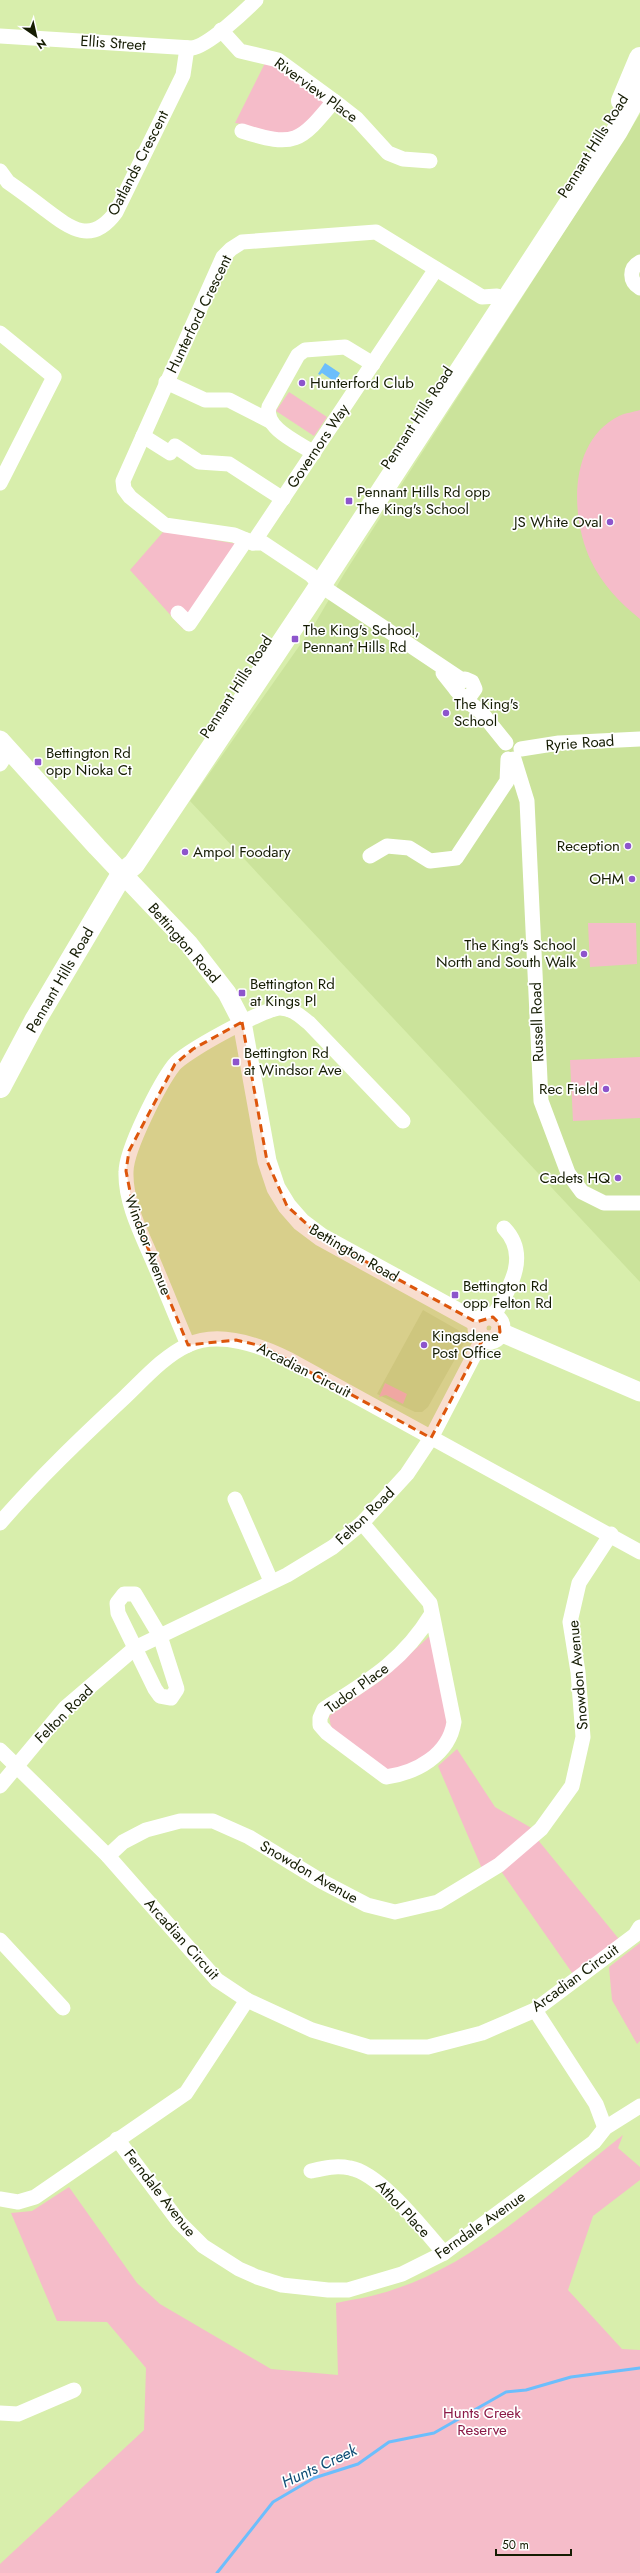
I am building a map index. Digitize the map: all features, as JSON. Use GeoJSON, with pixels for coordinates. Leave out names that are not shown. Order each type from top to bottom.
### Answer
{"type":"FeatureCollection","features":[{"type":"Feature","properties":{"kind":"highway","name":"Pennant Hills Road"},"geometry":{"type":"LineString","coordinates":[[0,1087],[36,1019],[122,874],[134,864],[312,581],[396,451],[489,297],[616,112],[640,58]]}},
{"type":"Feature","properties":{"kind":"highway","name":"Pennant Hills Road"},"geometry":{"type":"LineString","coordinates":[[312,581],[613,137],[640,89]]}},
{"type":"Feature","properties":{"kind":"main road","name":"Bettington Road"},"geometry":{"type":"LineString","coordinates":[[3,751],[122,874],[209,968],[226,993],[242,1022],[267,1161],[276,1188],[287,1206],[302,1222],[321,1237],[488,1328],[640,1392]]}},
{"type":"Feature","properties":{"kind":"street","name":"Ellis Street"},"geometry":{"type":"LineString","coordinates":[[0,36],[187,48],[198,47],[221,30],[256,0]]}},
{"type":"Feature","properties":{"kind":"street","name":"Riverview Place"},"geometry":{"type":"LineString","coordinates":[[221,30],[240,51],[278,60],[334,101],[357,119],[388,153],[403,159],[430,161]]}},
{"type":"Feature","properties":{"kind":"street"},"geometry":{"type":"LineString","coordinates":[[0,36],[0,43]]}},
{"type":"Feature","properties":{"kind":"street","name":"Oatlands Crescent"},"geometry":{"type":"LineString","coordinates":[[0,171],[8,182],[76,230],[92,231],[106,224],[116,212],[183,75],[187,48]]}},
{"type":"Feature","properties":{"kind":"street"},"geometry":{"type":"LineString","coordinates":[[242,131],[277,141],[300,137],[311,129],[334,101]]}},
{"type":"Feature","properties":{"kind":"street","name":"Hunterford Crescent"},"geometry":{"type":"LineString","coordinates":[[312,581],[257,551],[250,541],[234,535],[165,525],[130,498],[124,489],[124,481],[166,382],[223,257],[231,248],[242,242],[376,232],[436,269],[489,297]]}},
{"type":"Feature","properties":{"kind":"street"},"geometry":{"type":"LineString","coordinates":[[640,262],[634,267],[632,274],[635,284],[640,288]]}},
{"type":"Feature","properties":{"kind":"street","name":"Governors Way"},"geometry":{"type":"LineString","coordinates":[[178,613],[189,624],[283,499],[436,269]]}},
{"type":"Feature","properties":{"kind":"street"},"geometry":{"type":"LineString","coordinates":[[0,334],[54,377],[0,482]]}},
{"type":"Feature","properties":{"kind":"street"},"geometry":{"type":"LineString","coordinates":[[270,421],[269,407],[298,355],[305,350],[345,347],[373,364]]}},
{"type":"Feature","properties":{"kind":"street"},"geometry":{"type":"LineString","coordinates":[[166,382],[205,400],[228,400],[270,421],[314,453]]}},
{"type":"Feature","properties":{"kind":"street"},"geometry":{"type":"LineString","coordinates":[[143,436],[170,453],[175,446],[199,462],[229,464],[283,499]]}},
{"type":"Feature","properties":{"kind":"street"},"geometry":{"type":"LineString","coordinates":[[312,581],[437,663],[463,690],[506,743],[515,742],[514,756],[507,781],[456,858],[430,861],[409,848],[387,846],[370,856]]}},
{"type":"Feature","properties":{"kind":"street","name":"Ryrie Road"},"geometry":{"type":"LineString","coordinates":[[514,756],[559,743],[640,740]]}},
{"type":"Feature","properties":{"kind":"street","name":"Russell Road"},"geometry":{"type":"LineString","coordinates":[[514,756],[527,801],[541,1101],[568,1173],[582,1192],[604,1203],[640,1203]]}},
{"type":"Feature","properties":{"kind":"street","name":"Windsor Avenue"},"geometry":{"type":"LineString","coordinates":[[188,1345],[135,1217],[127,1189],[126,1171],[129,1151],[165,1078],[175,1064],[193,1050],[228,1032],[242,1022],[272,1009],[295,1011],[403,1120]]}},
{"type":"Feature","properties":{"kind":"street","name":"Felton Road"},"geometry":{"type":"LineString","coordinates":[[0,1786],[66,1708],[135,1648],[287,1575],[333,1547],[362,1523],[407,1474],[431,1438],[488,1328],[515,1271],[518,1256],[514,1239],[504,1228]]}},
{"type":"Feature","properties":{"kind":"street","name":"Arcadian Circuit"},"geometry":{"type":"LineString","coordinates":[[0,1523],[50,1467],[157,1366],[188,1345],[203,1341],[236,1340],[262,1346],[611,1534],[640,1552]]}},
{"type":"Feature","properties":{"kind":"street"},"geometry":{"type":"LineString","coordinates":[[235,1498],[272,1581]]}},
{"type":"Feature","properties":{"kind":"street","name":"Tudor Place"},"geometry":{"type":"LineString","coordinates":[[362,1523],[420,1588],[430,1603],[431,1615],[454,1722],[452,1735],[427,1764],[406,1774],[386,1777],[327,1733],[320,1725],[320,1718],[324,1709],[384,1671],[420,1632],[431,1615]]}},
{"type":"Feature","properties":{"kind":"street","name":"Snowdon Avenue"},"geometry":{"type":"LineString","coordinates":[[108,1856],[123,1842],[146,1830],[180,1821],[213,1821],[249,1837],[321,1881],[367,1905],[395,1912],[438,1902],[499,1865],[541,1829],[572,1786],[583,1736],[578,1672],[570,1622],[579,1583],[611,1534]]}},
{"type":"Feature","properties":{"kind":"street"},"geometry":{"type":"LineString","coordinates":[[124,1594],[135,1594],[160,1636],[177,1689],[171,1698],[160,1696],[154,1689],[118,1613],[117,1603],[124,1594]]}},
{"type":"Feature","properties":{"kind":"street","name":"Arcadian Circuit"},"geometry":{"type":"LineString","coordinates":[[0,1750],[108,1856],[217,1980],[247,2000],[312,2030],[369,2047],[428,2047],[482,2033],[535,2010],[629,1939],[640,1927]]}},
{"type":"Feature","properties":{"kind":"street"},"geometry":{"type":"LineString","coordinates":[[0,1940],[63,2008]]}},
{"type":"Feature","properties":{"kind":"street"},"geometry":{"type":"LineString","coordinates":[[0,2199],[18,2202],[35,2197],[117,2139],[186,2093],[247,2000]]}},
{"type":"Feature","properties":{"kind":"street"},"geometry":{"type":"LineString","coordinates":[[535,2010],[596,2104],[605,2128]]}},
{"type":"Feature","properties":{"kind":"street","name":"Ferndale Avenue"},"geometry":{"type":"LineString","coordinates":[[117,2139],[190,2234],[221,2259],[258,2277],[305,2289],[348,2290],[402,2274],[444,2253],[594,2142],[605,2128],[640,2106]]}},
{"type":"Feature","properties":{"kind":"street","name":"Athol Place"},"geometry":{"type":"LineString","coordinates":[[311,2171],[330,2166],[351,2168],[374,2177],[444,2253]]}},
{"type":"Feature","properties":{"kind":"street"},"geometry":{"type":"LineString","coordinates":[[0,2413],[18,2414],[74,2390]]}},
{"type":"Feature","properties":{"kind":"highlighted area"},"geometry":{"type":"Polygon","coordinates":[[[242,1022],[267,1161],[287,1206],[321,1237],[476,1322],[493,1317],[499,1323],[500,1332],[493,1339],[483,1339],[431,1438],[262,1346],[236,1340],[188,1345],[135,1217],[126,1171],[129,1151],[175,1064],[193,1049],[242,1022]]]}},
{"type":"Feature","properties":{"kind":"shaded area","name":"The King's School"},"geometry":{"type":"Polygon","coordinates":[[[640,114],[640,1282],[190,801],[314,625],[344,574],[640,114]]]}},
{"type":"Feature","properties":{"kind":"shaded area"},"geometry":{"type":"Polygon","coordinates":[[[423,1310],[458,1330],[463,1336],[464,1343],[428,1407],[422,1412],[415,1412],[377,1394],[423,1310]]]}},
{"type":"Feature","properties":{"kind":"green space"},"geometry":{"type":"Polygon","coordinates":[[[265,63],[271,64],[326,101],[314,120],[305,129],[297,133],[289,134],[271,132],[235,123],[265,63]]]}},
{"type":"Feature","properties":{"kind":"green space"},"geometry":{"type":"Polygon","coordinates":[[[289,392],[327,417],[314,436],[276,411],[289,392]]]}},
{"type":"Feature","properties":{"kind":"green space","name":"JS White Oval"},"geometry":{"type":"Polygon","coordinates":[[[640,410],[640,619],[612,593],[595,569],[584,543],[579,523],[577,502],[578,481],[582,461],[590,443],[602,428],[619,416],[640,410]]]}},
{"type":"Feature","properties":{"kind":"green space"},"geometry":{"type":"Polygon","coordinates":[[[164,531],[237,544],[183,629],[130,570],[164,531]]]}},
{"type":"Feature","properties":{"kind":"green space"},"geometry":{"type":"Polygon","coordinates":[[[588,923],[636,923],[637,964],[590,967],[588,923]]]}},
{"type":"Feature","properties":{"kind":"green space","name":"Rec Field"},"geometry":{"type":"Polygon","coordinates":[[[640,1057],[640,1118],[573,1121],[570,1060],[640,1057]]]}},
{"type":"Feature","properties":{"kind":"green space"},"geometry":{"type":"Polygon","coordinates":[[[385,1383],[407,1394],[403,1404],[386,1395],[379,1397],[385,1383]]]}},
{"type":"Feature","properties":{"kind":"green space"},"geometry":{"type":"Polygon","coordinates":[[[434,1632],[448,1733],[426,1759],[405,1770],[385,1770],[332,1732],[329,1716],[383,1679],[434,1632]]]}},
{"type":"Feature","properties":{"kind":"green space"},"geometry":{"type":"Polygon","coordinates":[[[457,1749],[495,1807],[535,1830],[483,1871],[438,1766],[457,1749]]]}},
{"type":"Feature","properties":{"kind":"green space"},"geometry":{"type":"Polygon","coordinates":[[[538,1840],[623,1944],[575,1977],[501,1871],[538,1840]]]}},
{"type":"Feature","properties":{"kind":"green space"},"geometry":{"type":"Polygon","coordinates":[[[640,1943],[640,2041],[637,2044],[612,2000],[609,1967],[640,1943]]]}},
{"type":"Feature","properties":{"kind":"green space","name":"Hunts Creek Reserve"},"geometry":{"type":"Polygon","coordinates":[[[623,2135],[618,2148],[640,2167],[640,2180],[593,2216],[568,2290],[622,2349],[640,2350],[640,2573],[0,2573],[0,2564],[144,2430],[146,2368],[107,2322],[57,2321],[11,2213],[32,2211],[69,2187],[137,2283],[160,2304],[271,2369],[338,2375],[336,2303],[395,2289],[426,2277],[456,2261],[515,2222],[623,2135]]]}},
{"type":"Feature","properties":{"kind":"water"},"geometry":{"type":"Polygon","coordinates":[[[325,363],[340,373],[335,382],[322,373],[320,375],[318,374],[325,363]]]}},
{"type":"Feature","properties":{"kind":"waterway","name":"Hunts Creek"},"geometry":{"type":"LineString","coordinates":[[217,2573],[273,2502],[314,2478],[358,2464],[389,2442],[434,2433],[506,2392],[526,2390],[571,2377],[640,2368]]}},
{"type":"Feature","properties":{"kind":"place","name":"Hunterford Club"},"geometry":{"type":"Point","coordinates":[302,383]}},
{"type":"Feature","properties":{"kind":"place","name":"Pennant Hills Rd opp The King's School"},"geometry":{"type":"Point","coordinates":[349,501]}},
{"type":"Feature","properties":{"kind":"place","name":"JS White Oval"},"geometry":{"type":"Point","coordinates":[610,522]}},
{"type":"Feature","properties":{"kind":"place","name":"The King's School, Pennant Hills Rd"},"geometry":{"type":"Point","coordinates":[295,639]}},
{"type":"Feature","properties":{"kind":"place","name":"The King's School"},"geometry":{"type":"Point","coordinates":[446,713]}},
{"type":"Feature","properties":{"kind":"place","name":"Bettington Rd opp Nioka Ct"},"geometry":{"type":"Point","coordinates":[38,762]}},
{"type":"Feature","properties":{"kind":"place","name":"Reception"},"geometry":{"type":"Point","coordinates":[628,846]}},
{"type":"Feature","properties":{"kind":"place","name":"Ampol Foodary"},"geometry":{"type":"Point","coordinates":[185,852]}},
{"type":"Feature","properties":{"kind":"place","name":"OHM"},"geometry":{"type":"Point","coordinates":[632,879]}},
{"type":"Feature","properties":{"kind":"place","name":"The King's School North and South Walk"},"geometry":{"type":"Point","coordinates":[584,954]}},
{"type":"Feature","properties":{"kind":"place","name":"Bettington Rd at Kings Pl"},"geometry":{"type":"Point","coordinates":[242,993]}},
{"type":"Feature","properties":{"kind":"place","name":"Bettington Rd at Windsor Ave"},"geometry":{"type":"Point","coordinates":[236,1062]}},
{"type":"Feature","properties":{"kind":"place","name":"Rec Field"},"geometry":{"type":"Point","coordinates":[606,1089]}},
{"type":"Feature","properties":{"kind":"place","name":"Cadets HQ"},"geometry":{"type":"Point","coordinates":[618,1178]}},
{"type":"Feature","properties":{"kind":"place","name":"Bettington Rd opp Felton Rd"},"geometry":{"type":"Point","coordinates":[455,1295]}},
{"type":"Feature","properties":{"kind":"place","name":"Kingsdene Post Office"},"geometry":{"type":"Point","coordinates":[424,1345]}}]}
